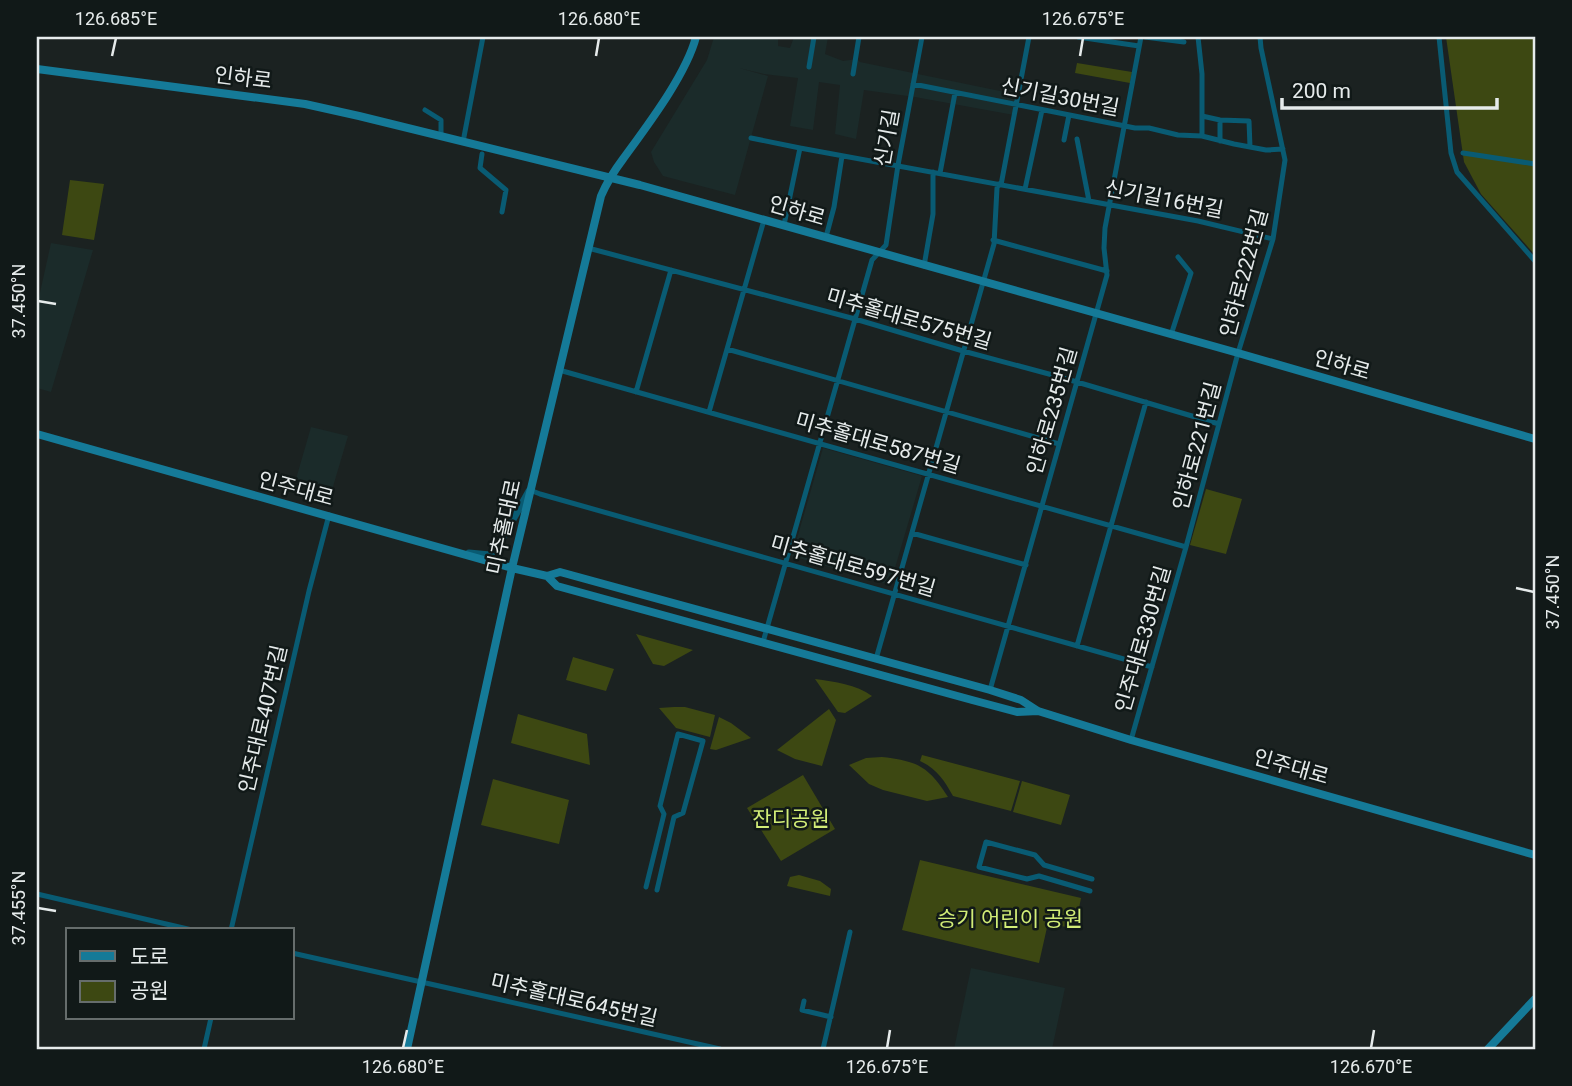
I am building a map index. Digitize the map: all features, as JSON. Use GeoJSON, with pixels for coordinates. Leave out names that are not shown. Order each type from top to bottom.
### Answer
{"type":"FeatureCollection","features":[{"type":"Feature","properties":{"kind":"main road","name":"미추홀대로"},"geometry":{"type":"LineString","coordinates":[[407,1049],[512,568],[601,196],[608,178],[672,86],[688,59],[696,37]]}},
{"type":"Feature","properties":{"kind":"main road","name":"인하로"},"geometry":{"type":"LineString","coordinates":[[37,69],[305,104],[640,185],[983,282],[1095,319],[1238,353],[1535,439]]}},
{"type":"Feature","properties":{"kind":"main road","name":"인주대로"},"geometry":{"type":"LineString","coordinates":[[37,434],[512,568],[547,576],[560,572],[990,690],[1021,700],[1038,711],[1131,740],[1535,855]]}},
{"type":"Feature","properties":{"kind":"main road","name":"인주대로"},"geometry":{"type":"LineString","coordinates":[[547,576],[557,586],[1017,712],[1038,711]]}},
{"type":"Feature","properties":{"kind":"main road"},"geometry":{"type":"LineString","coordinates":[[1488,1049],[1535,999]]}},
{"type":"Feature","properties":{"kind":"street"},"geometry":{"type":"LineString","coordinates":[[463,142],[483,37]]}},
{"type":"Feature","properties":{"kind":"street"},"geometry":{"type":"LineString","coordinates":[[809,67],[814,37]]}},
{"type":"Feature","properties":{"kind":"street"},"geometry":{"type":"LineString","coordinates":[[853,74],[859,37]]}},
{"type":"Feature","properties":{"kind":"street","name":"신기길"},"geometry":{"type":"LineString","coordinates":[[879,253],[886,245],[922,37]]}},
{"type":"Feature","properties":{"kind":"street"},"geometry":{"type":"LineString","coordinates":[[876,659],[983,282],[993,240],[997,188],[1017,106],[1029,37]]}},
{"type":"Feature","properties":{"kind":"street"},"geometry":{"type":"LineString","coordinates":[[1078,37],[1139,46]]}},
{"type":"Feature","properties":{"kind":"street"},"geometry":{"type":"LineString","coordinates":[[1143,37],[1184,42]]}},
{"type":"Feature","properties":{"kind":"street","name":"인하로235번길"},"geometry":{"type":"LineString","coordinates":[[990,690],[1107,271],[1105,228],[1139,46],[1143,37]]}},
{"type":"Feature","properties":{"kind":"street"},"geometry":{"type":"LineString","coordinates":[[1198,37],[1202,75],[1202,136]]}},
{"type":"Feature","properties":{"kind":"street","name":"인하로222번길"},"geometry":{"type":"LineString","coordinates":[[1238,353],[1273,239],[1286,160],[1260,37]]}},
{"type":"Feature","properties":{"kind":"street"},"geometry":{"type":"LineString","coordinates":[[1439,37],[1451,153],[1457,172],[1535,261]]}},
{"type":"Feature","properties":{"kind":"street","name":"신기길30번길"},"geometry":{"type":"LineString","coordinates":[[913,84],[1178,135],[1202,136],[1266,150],[1283,149]]}},
{"type":"Feature","properties":{"kind":"street"},"geometry":{"type":"LineString","coordinates":[[924,266],[931,232],[936,173],[955,93]]}},
{"type":"Feature","properties":{"kind":"street"},"geometry":{"type":"LineString","coordinates":[[425,110],[441,120],[441,136]]}},
{"type":"Feature","properties":{"kind":"street"},"geometry":{"type":"LineString","coordinates":[[1025,189],[1042,110]]}},
{"type":"Feature","properties":{"kind":"street"},"geometry":{"type":"LineString","coordinates":[[1064,140],[1069,115]]}},
{"type":"Feature","properties":{"kind":"street"},"geometry":{"type":"LineString","coordinates":[[1202,116],[1249,121],[1250,147]]}},
{"type":"Feature","properties":{"kind":"street"},"geometry":{"type":"LineString","coordinates":[[1220,120],[1220,141]]}},
{"type":"Feature","properties":{"kind":"street","name":"신기길16번길"},"geometry":{"type":"LineString","coordinates":[[751,138],[1198,221],[1273,239]]}},
{"type":"Feature","properties":{"kind":"street","name":"신기길16번길"},"geometry":{"type":"LineString","coordinates":[[1077,139],[1089,201]]}},
{"type":"Feature","properties":{"kind":"street"},"geometry":{"type":"LineString","coordinates":[[784,225],[800,148]]}},
{"type":"Feature","properties":{"kind":"street"},"geometry":{"type":"LineString","coordinates":[[1463,153],[1535,164]]}},
{"type":"Feature","properties":{"kind":"street"},"geometry":{"type":"LineString","coordinates":[[482,154],[480,168],[506,190],[502,212]]}},
{"type":"Feature","properties":{"kind":"street"},"geometry":{"type":"LineString","coordinates":[[826,237],[842,156]]}},
{"type":"Feature","properties":{"kind":"street"},"geometry":{"type":"LineString","coordinates":[[709,412],[764,220]]}},
{"type":"Feature","properties":{"kind":"street"},"geometry":{"type":"LineString","coordinates":[[993,240],[1107,271]]}},
{"type":"Feature","properties":{"kind":"street","name":"미추홀대로575번길"},"geometry":{"type":"LineString","coordinates":[[588,248],[855,319],[1219,424]]}},
{"type":"Feature","properties":{"kind":"street"},"geometry":{"type":"LineString","coordinates":[[763,642],[872,260],[879,253]]}},
{"type":"Feature","properties":{"kind":"street"},"geometry":{"type":"LineString","coordinates":[[1171,335],[1191,273],[1178,257]]}},
{"type":"Feature","properties":{"kind":"street"},"geometry":{"type":"LineString","coordinates":[[636,392],[671,270]]}},
{"type":"Feature","properties":{"kind":"street"},"geometry":{"type":"LineString","coordinates":[[727,349],[1059,444]]}},
{"type":"Feature","properties":{"kind":"street","name":"인하로221번길"},"geometry":{"type":"LineString","coordinates":[[1186,547],[1238,353]]}},
{"type":"Feature","properties":{"kind":"street","name":"미추홀대로587번길"},"geometry":{"type":"LineString","coordinates":[[559,370],[1186,547]]}},
{"type":"Feature","properties":{"kind":"street"},"geometry":{"type":"LineString","coordinates":[[1077,646],[1146,402]]}},
{"type":"Feature","properties":{"kind":"street"},"geometry":{"type":"LineString","coordinates":[[462,553],[490,555],[497,548],[530,490]]}},
{"type":"Feature","properties":{"kind":"street","name":"미추홀대로597번길"},"geometry":{"type":"LineString","coordinates":[[530,490],[1152,667]]}},
{"type":"Feature","properties":{"kind":"street","name":"인주대로407번길"},"geometry":{"type":"LineString","coordinates":[[231,928],[329,515]]}},
{"type":"Feature","properties":{"kind":"street"},"geometry":{"type":"LineString","coordinates":[[912,533],[1026,565]]}},
{"type":"Feature","properties":{"kind":"street","name":"인주대로330번길"},"geometry":{"type":"LineString","coordinates":[[1131,740],[1186,547]]}},
{"type":"Feature","properties":{"kind":"street"},"geometry":{"type":"LineString","coordinates":[[646,887],[664,814],[660,806],[678,734],[703,741],[682,813],[674,817],[657,890]]}},
{"type":"Feature","properties":{"kind":"street"},"geometry":{"type":"LineString","coordinates":[[1090,891],[1039,876],[1027,879],[979,867],[986,842],[1035,855],[1044,865],[1092,879]]}},
{"type":"Feature","properties":{"kind":"street"},"geometry":{"type":"LineString","coordinates":[[37,894],[183,928]]}},
{"type":"Feature","properties":{"kind":"street"},"geometry":{"type":"LineString","coordinates":[[823,1049],[850,933]]}},
{"type":"Feature","properties":{"kind":"street","name":"미추홀대로645번길"},"geometry":{"type":"LineString","coordinates":[[294,953],[720,1049]]}},
{"type":"Feature","properties":{"kind":"street"},"geometry":{"type":"LineString","coordinates":[[804,1001],[802,1010],[831,1017]]}},
{"type":"Feature","properties":{"kind":"street"},"geometry":{"type":"LineString","coordinates":[[204,1049],[211,1020]]}},
{"type":"Feature","properties":{"kind":"shaded area"},"geometry":{"type":"Polygon","coordinates":[[[714,37],[778,37],[778,46],[790,48],[794,37],[828,37],[825,54],[843,61],[857,59],[860,62],[1019,95],[1014,115],[864,90],[856,139],[835,134],[840,85],[819,82],[813,130],[790,126],[798,78],[739,68],[768,76],[735,195],[663,176],[651,152],[707,60],[714,37]]]}},
{"type":"Feature","properties":{"kind":"shaded area"},"geometry":{"type":"Polygon","coordinates":[[[51,243],[93,250],[51,392],[37,388],[37,297],[51,243]]]}},
{"type":"Feature","properties":{"kind":"shaded area"},"geometry":{"type":"Polygon","coordinates":[[[311,427],[348,436],[332,490],[296,479],[311,427]]]}},
{"type":"Feature","properties":{"kind":"shaded area"},"geometry":{"type":"Polygon","coordinates":[[[823,448],[922,476],[890,585],[792,556],[823,448]]]}},
{"type":"Feature","properties":{"kind":"shaded area"},"geometry":{"type":"Polygon","coordinates":[[[971,968],[1065,988],[1052,1049],[954,1049],[971,968]]]}},
{"type":"Feature","properties":{"kind":"green space"},"geometry":{"type":"Polygon","coordinates":[[[1446,37],[1535,37],[1535,255],[1481,194],[1464,162],[1446,37]]]}},
{"type":"Feature","properties":{"kind":"green space"},"geometry":{"type":"Polygon","coordinates":[[[1077,63],[1132,72],[1130,83],[1075,73],[1077,63]]]}},
{"type":"Feature","properties":{"kind":"green space"},"geometry":{"type":"Polygon","coordinates":[[[70,180],[104,184],[94,240],[62,235],[70,180]]]}},
{"type":"Feature","properties":{"kind":"green space"},"geometry":{"type":"Polygon","coordinates":[[[1206,489],[1242,499],[1226,554],[1190,545],[1206,489]]]}},
{"type":"Feature","properties":{"kind":"green space"},"geometry":{"type":"Polygon","coordinates":[[[636,634],[693,650],[664,666],[653,664],[636,634]]]}},
{"type":"Feature","properties":{"kind":"green space"},"geometry":{"type":"Polygon","coordinates":[[[573,657],[614,669],[606,691],[566,680],[573,657]]]}},
{"type":"Feature","properties":{"kind":"green space"},"geometry":{"type":"Polygon","coordinates":[[[815,679],[852,686],[872,696],[845,713],[838,712],[815,679]]]}},
{"type":"Feature","properties":{"kind":"green space"},"geometry":{"type":"Polygon","coordinates":[[[685,707],[715,715],[710,737],[676,728],[659,708],[685,707]]]}},
{"type":"Feature","properties":{"kind":"green space"},"geometry":{"type":"Polygon","coordinates":[[[829,709],[836,720],[822,766],[795,759],[777,750],[829,709]]]}},
{"type":"Feature","properties":{"kind":"green space"},"geometry":{"type":"Polygon","coordinates":[[[518,714],[587,734],[590,765],[511,743],[518,714]]]}},
{"type":"Feature","properties":{"kind":"green space"},"geometry":{"type":"Polygon","coordinates":[[[719,717],[751,738],[716,750],[710,749],[719,717]]]}},
{"type":"Feature","properties":{"kind":"green space"},"geometry":{"type":"Polygon","coordinates":[[[922,755],[1020,781],[1011,811],[953,796],[939,776],[920,761],[922,755]]]}},
{"type":"Feature","properties":{"kind":"green space"},"geometry":{"type":"Polygon","coordinates":[[[882,757],[921,767],[935,779],[948,797],[927,801],[883,790],[869,784],[849,765],[866,758],[882,757]]]}},
{"type":"Feature","properties":{"kind":"green space","name":"잔디공원"},"geometry":{"type":"Polygon","coordinates":[[[803,775],[835,829],[781,861],[747,808],[803,775]]]}},
{"type":"Feature","properties":{"kind":"green space"},"geometry":{"type":"Polygon","coordinates":[[[493,779],[569,800],[559,844],[481,825],[493,779]]]}},
{"type":"Feature","properties":{"kind":"green space"},"geometry":{"type":"Polygon","coordinates":[[[1022,781],[1070,795],[1061,825],[1013,812],[1022,781]]]}},
{"type":"Feature","properties":{"kind":"green space","name":"승기 어린이 공원"},"geometry":{"type":"Polygon","coordinates":[[[920,860],[1081,898],[1075,929],[1048,923],[1039,963],[902,930],[920,860]]]}},
{"type":"Feature","properties":{"kind":"green space"},"geometry":{"type":"Polygon","coordinates":[[[799,875],[820,881],[831,889],[830,896],[787,886],[790,877],[799,875]]]}}]}
